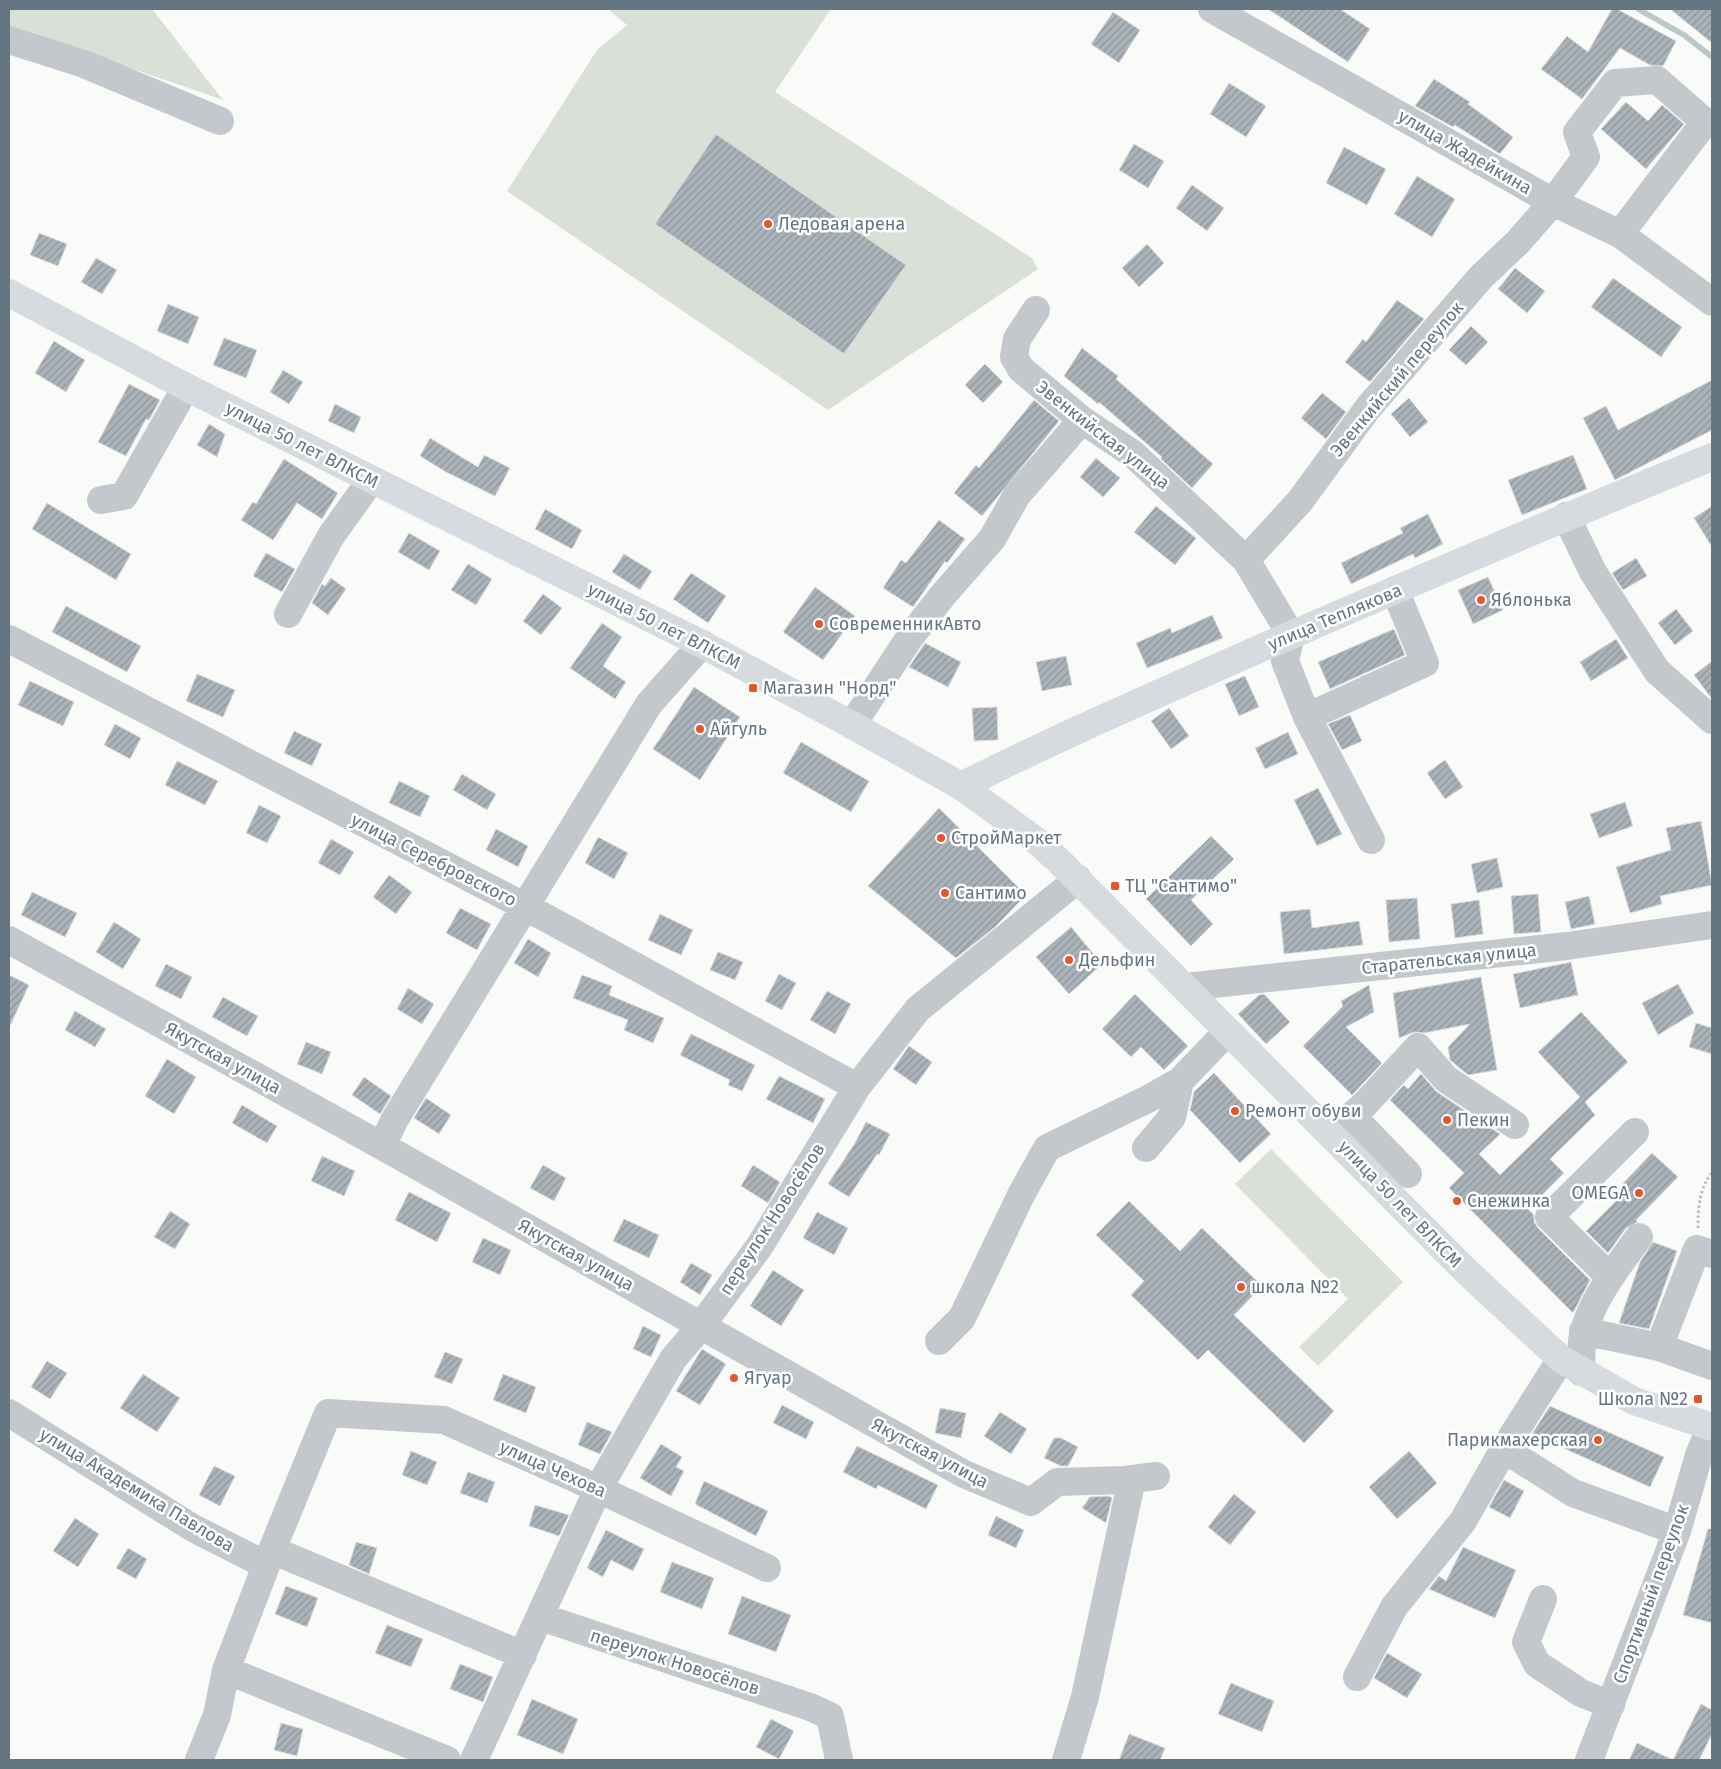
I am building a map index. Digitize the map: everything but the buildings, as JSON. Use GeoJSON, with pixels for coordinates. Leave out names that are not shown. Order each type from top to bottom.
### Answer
{"type":"FeatureCollection","features":[{"type":"Feature","properties":{"kind":"main road","name":"улица 50 лет ВЛКСМ"},"geometry":{"type":"LineString","coordinates":[[9,293],[186,387],[702,644],[962,786],[1038,842],[1078,879],[1227,1032],[1341,1125],[1459,1264],[1571,1366],[1634,1401],[1712,1427]]}},
{"type":"Feature","properties":{"kind":"main road","name":"улица Теплякова"},"geometry":{"type":"LineString","coordinates":[[962,786],[1046,743],[1291,635],[1566,516],[1712,457]]}},
{"type":"Feature","properties":{"kind":"street","name":"улица Жадейкина"},"geometry":{"type":"LineString","coordinates":[[1212,9],[1553,202],[1620,234],[1712,302]]}},
{"type":"Feature","properties":{"kind":"street"},"geometry":{"type":"LineString","coordinates":[[9,40],[84,64],[220,120]]}},
{"type":"Feature","properties":{"kind":"street","name":"Эвенкийский переулок"},"geometry":{"type":"LineString","coordinates":[[1246,560],[1300,501],[1368,408],[1481,278],[1518,242],[1553,202],[1586,157],[1577,132],[1615,83],[1657,80],[1705,122],[1620,234]]}},
{"type":"Feature","properties":{"kind":"street","name":"Эвенкийская улица"},"geometry":{"type":"LineString","coordinates":[[1036,310],[1017,339],[1014,358],[1020,369],[1082,420],[1133,454],[1246,560],[1291,635]]}},
{"type":"Feature","properties":{"kind":"street"},"geometry":{"type":"LineString","coordinates":[[101,500],[124,496],[186,387]]}},
{"type":"Feature","properties":{"kind":"street"},"geometry":{"type":"LineString","coordinates":[[852,725],[910,637],[943,595],[992,539],[1016,495],[1082,420]]}},
{"type":"Feature","properties":{"kind":"street"},"geometry":{"type":"LineString","coordinates":[[288,614],[331,536],[372,480]]}},
{"type":"Feature","properties":{"kind":"street"},"geometry":{"type":"LineString","coordinates":[[1566,516],[1593,572],[1657,671],[1712,720]]}},
{"type":"Feature","properties":{"kind":"street"},"geometry":{"type":"LineString","coordinates":[[1307,716],[1425,663],[1395,590]]}},
{"type":"Feature","properties":{"kind":"street"},"geometry":{"type":"LineString","coordinates":[[1291,635],[1285,661],[1307,716],[1371,840]]}},
{"type":"Feature","properties":{"kind":"street","name":"улица Серебровского"},"geometry":{"type":"LineString","coordinates":[[9,639],[526,907],[856,1087]]}},
{"type":"Feature","properties":{"kind":"street"},"geometry":{"type":"LineString","coordinates":[[382,1146],[395,1119],[649,704],[702,644]]}},
{"type":"Feature","properties":{"kind":"street","name":"переулок Новосёлов"},"geometry":{"type":"LineString","coordinates":[[474,1760],[598,1489],[674,1359],[701,1326],[759,1247],[856,1087],[918,1009],[1078,879]]}},
{"type":"Feature","properties":{"kind":"street","name":"Старательская улица"},"geometry":{"type":"LineString","coordinates":[[1185,988],[1567,946],[1712,925]]}},
{"type":"Feature","properties":{"kind":"street","name":"Якутская улица"},"geometry":{"type":"LineString","coordinates":[[9,940],[382,1146],[964,1474],[1031,1502],[1057,1482],[1144,1478],[1085,1697],[1066,1760]]}},
{"type":"Feature","properties":{"kind":"street"},"geometry":{"type":"LineString","coordinates":[[940,1341],[962,1318],[1021,1195],[1047,1148],[1148,1099],[1180,1081],[1227,1032]]}},
{"type":"Feature","properties":{"kind":"street"},"geometry":{"type":"LineString","coordinates":[[1408,1174],[1341,1125],[1418,1047],[1446,1079],[1515,1125]]}},
{"type":"Feature","properties":{"kind":"street"},"geometry":{"type":"LineString","coordinates":[[1146,1148],[1172,1117],[1180,1081]]}},
{"type":"Feature","properties":{"kind":"street"},"geometry":{"type":"LineString","coordinates":[[1609,1276],[1550,1217],[1635,1132]]}},
{"type":"Feature","properties":{"kind":"street"},"geometry":{"type":"LineString","coordinates":[[1357,1677],[1394,1607],[1463,1521],[1504,1449],[1571,1366],[1583,1331],[1609,1276],[1640,1237]]}},
{"type":"Feature","properties":{"kind":"street"},"geometry":{"type":"LineString","coordinates":[[1659,1347],[1705,1251]]}},
{"type":"Feature","properties":{"kind":"street"},"geometry":{"type":"LineString","coordinates":[[1583,1331],[1659,1347],[1712,1366]]}},
{"type":"Feature","properties":{"kind":"street","name":"улица Академика Павлова"},"geometry":{"type":"LineString","coordinates":[[9,1413],[193,1528],[269,1558]]}},
{"type":"Feature","properties":{"kind":"street","name":"улица Чехова"},"geometry":{"type":"LineString","coordinates":[[269,1558],[328,1413],[444,1420],[767,1568]]}},
{"type":"Feature","properties":{"kind":"street","name":"Спортивный переулок"},"geometry":{"type":"LineString","coordinates":[[1592,1759],[1677,1531],[1706,1460],[1712,1427]]}},
{"type":"Feature","properties":{"kind":"street"},"geometry":{"type":"LineString","coordinates":[[1504,1449],[1574,1493],[1677,1531]]}},
{"type":"Feature","properties":{"kind":"street"},"geometry":{"type":"LineString","coordinates":[[199,1760],[218,1715],[226,1670],[269,1558],[523,1654]]}},
{"type":"Feature","properties":{"kind":"street"},"geometry":{"type":"LineString","coordinates":[[1543,1600],[1526,1642],[1537,1664],[1581,1693],[1611,1705]]}},
{"type":"Feature","properties":{"kind":"street","name":"переулок Новосёлов"},"geometry":{"type":"LineString","coordinates":[[541,1617],[810,1707],[830,1716],[839,1760]]}},
{"type":"Feature","properties":{"kind":"street"},"geometry":{"type":"LineString","coordinates":[[226,1670],[447,1760]]}},
{"type":"Feature","properties":{"kind":"path"},"geometry":{"type":"LineString","coordinates":[[1705,1251],[1699,1205],[1706,1180],[1712,1173]]}},
{"type":"Feature","properties":{"kind":"shaded area"},"geometry":{"type":"Polygon","coordinates":[[[9,9],[152,9],[223,100],[9,26],[9,9]]]}},
{"type":"Feature","properties":{"kind":"shaded area","name":"Ледовая арена"},"geometry":{"type":"Polygon","coordinates":[[[608,9],[831,9],[775,92],[1032,258],[1038,269],[828,410],[507,191],[597,50],[627,25],[608,9]]]}},
{"type":"Feature","properties":{"kind":"shaded area"},"geometry":{"type":"Polygon","coordinates":[[[1271,1149],[1403,1282],[1318,1366],[1299,1347],[1348,1299],[1235,1184],[1271,1149]]]}},
{"type":"Feature","properties":{"kind":"waterway"},"geometry":{"type":"LineString","coordinates":[[1638,9],[1684,35],[1712,57]]}},
{"type":"Feature","properties":{"kind":"place","name":"Ледовая арена"},"geometry":{"type":"Point","coordinates":[768,224]}},
{"type":"Feature","properties":{"kind":"place","name":"Яблонька"},"geometry":{"type":"Point","coordinates":[1481,600]}},
{"type":"Feature","properties":{"kind":"place","name":"СовременникАвто"},"geometry":{"type":"Point","coordinates":[819,624]}},
{"type":"Feature","properties":{"kind":"place","name":"Магазин \"Норд\""},"geometry":{"type":"Point","coordinates":[753,688]}},
{"type":"Feature","properties":{"kind":"place","name":"Айгуль"},"geometry":{"type":"Point","coordinates":[700,729]}},
{"type":"Feature","properties":{"kind":"place","name":"СтройМаркет"},"geometry":{"type":"Point","coordinates":[941,838]}},
{"type":"Feature","properties":{"kind":"place","name":"ТЦ \"Сантимо\""},"geometry":{"type":"Point","coordinates":[1115,886]}},
{"type":"Feature","properties":{"kind":"place","name":"Сантимо"},"geometry":{"type":"Point","coordinates":[945,893]}},
{"type":"Feature","properties":{"kind":"place","name":"Дельфин"},"geometry":{"type":"Point","coordinates":[1069,960]}},
{"type":"Feature","properties":{"kind":"place","name":"Ремонт обуви"},"geometry":{"type":"Point","coordinates":[1235,1111]}},
{"type":"Feature","properties":{"kind":"place","name":"Пекин"},"geometry":{"type":"Point","coordinates":[1447,1120]}},
{"type":"Feature","properties":{"kind":"place","name":"OMEGA"},"geometry":{"type":"Point","coordinates":[1639,1193]}},
{"type":"Feature","properties":{"kind":"place","name":"Снежинка"},"geometry":{"type":"Point","coordinates":[1457,1201]}},
{"type":"Feature","properties":{"kind":"place","name":"школа №2"},"geometry":{"type":"Point","coordinates":[1241,1287]}},
{"type":"Feature","properties":{"kind":"place","name":"Ягуар"},"geometry":{"type":"Point","coordinates":[734,1378]}},
{"type":"Feature","properties":{"kind":"place","name":"Школа №2"},"geometry":{"type":"Point","coordinates":[1698,1399]}},
{"type":"Feature","properties":{"kind":"place","name":"Парикмахерская"},"geometry":{"type":"Point","coordinates":[1598,1440]}}]}
